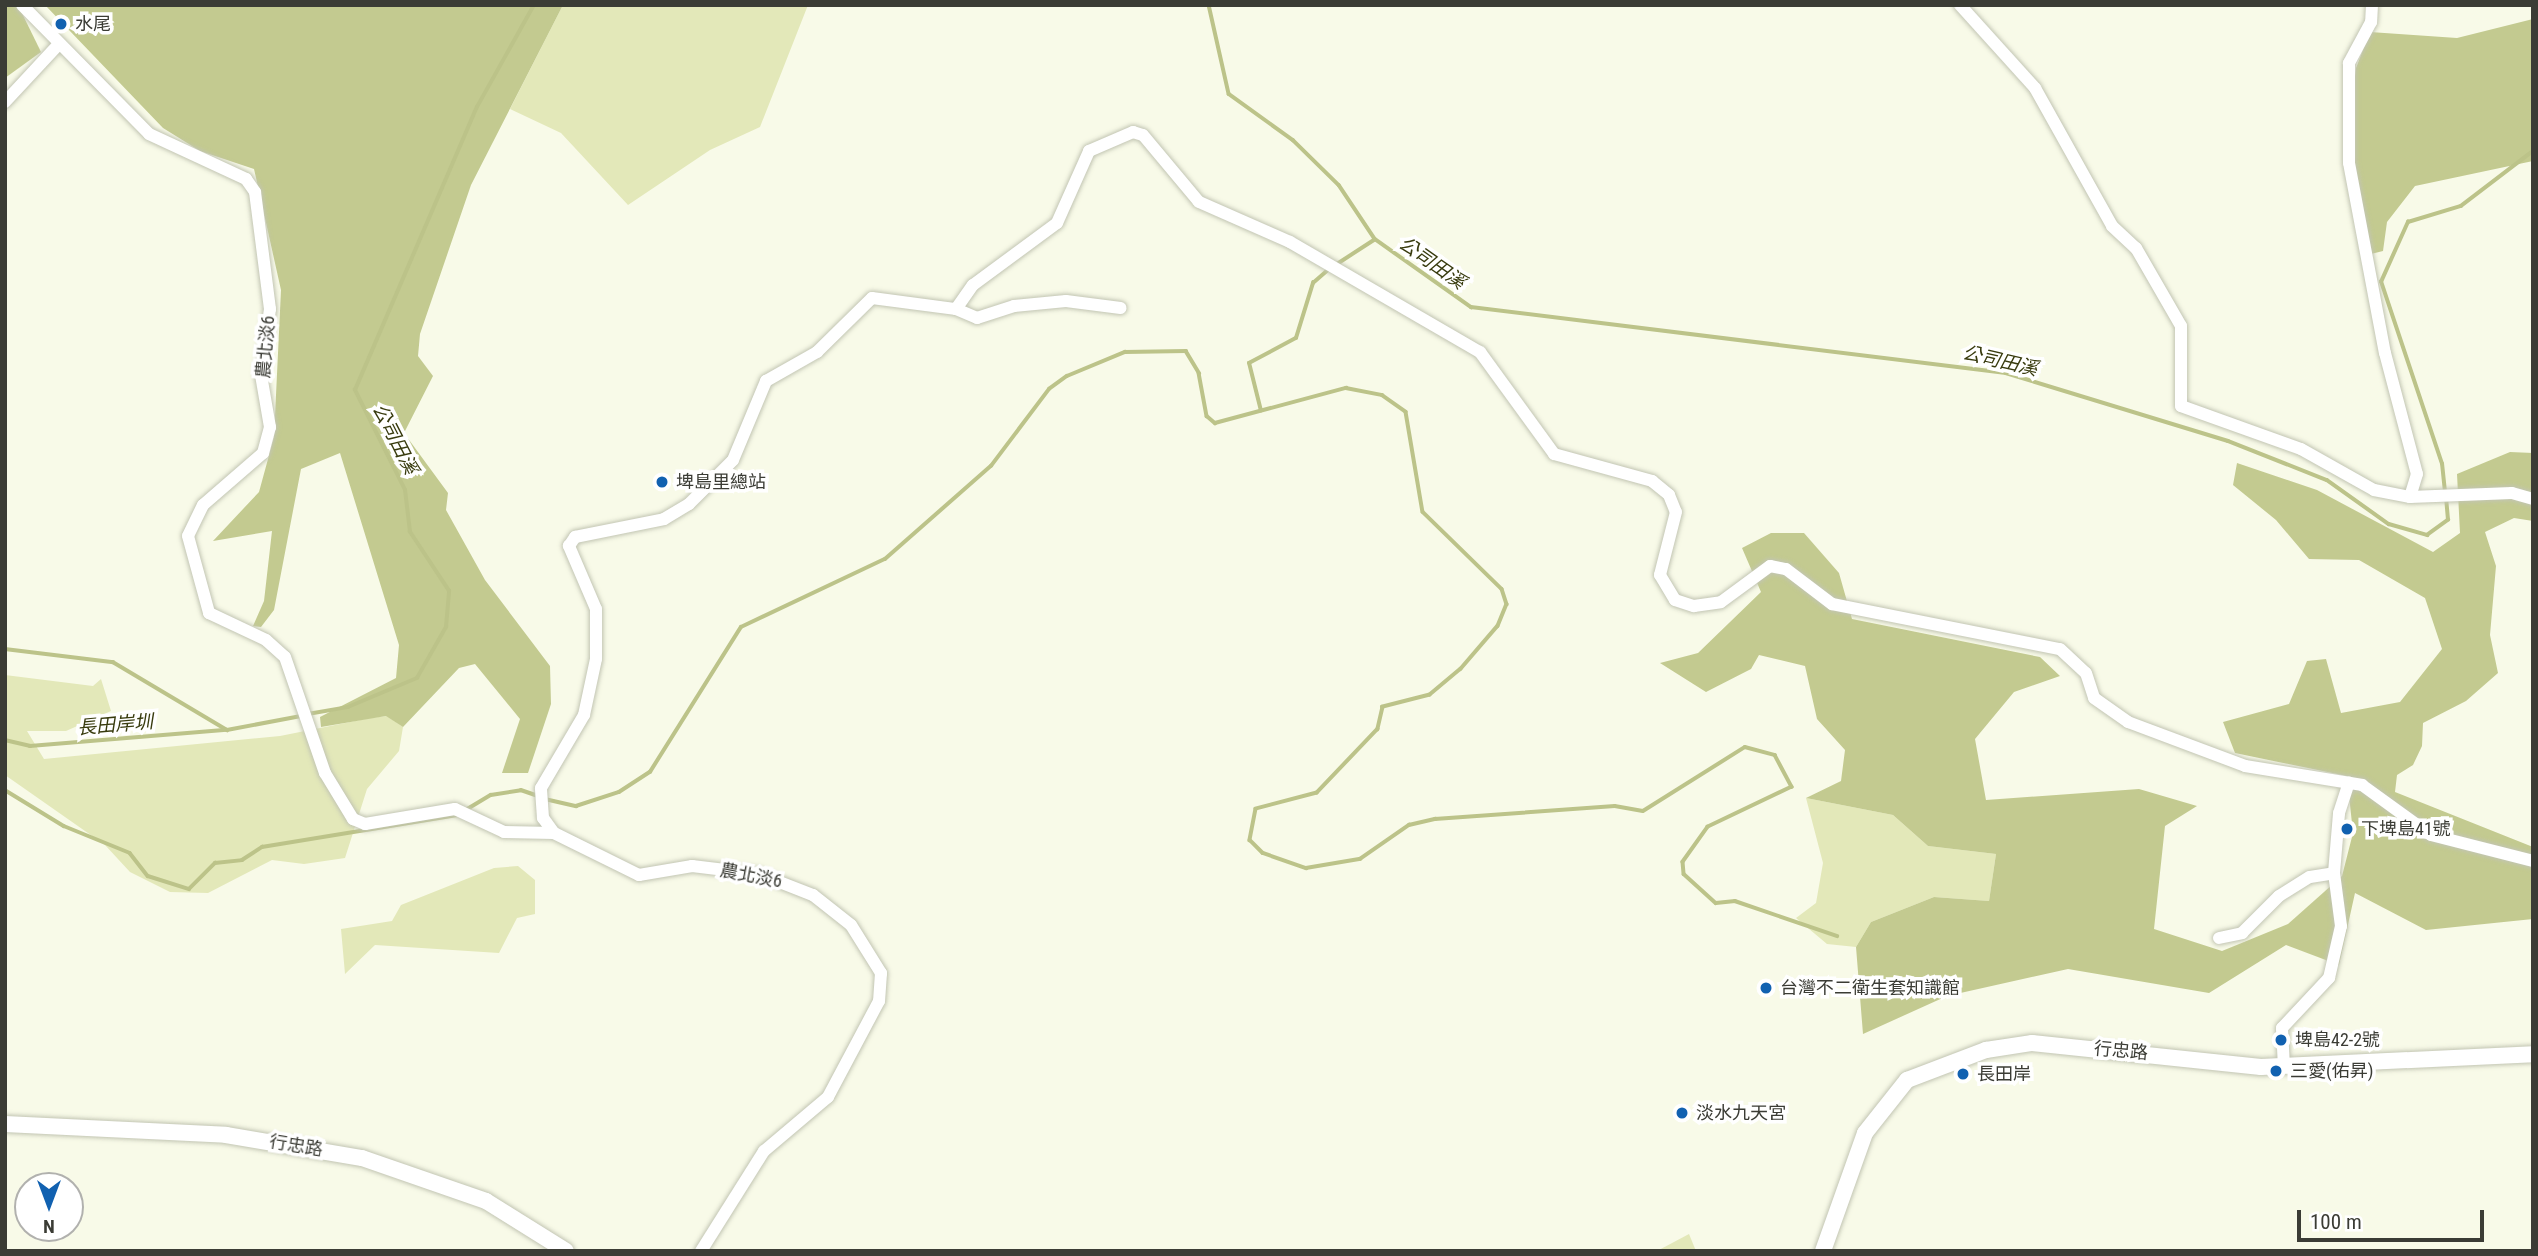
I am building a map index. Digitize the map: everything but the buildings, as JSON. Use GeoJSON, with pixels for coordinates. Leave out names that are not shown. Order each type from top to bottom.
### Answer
{"type":"FeatureCollection","features":[{"type":"Feature","properties":{"kind":"street","name":"農北淡6"},"geometry":{"type":"LineString","coordinates":[[22,5],[58,45],[149,134],[246,178],[255,192],[270,309],[261,375],[270,426],[263,453],[203,505],[188,536],[209,613],[218,622],[266,640],[285,657],[325,774],[353,819],[365,824],[455,809],[503,832],[554,833],[639,875],[692,866],[795,885],[851,925],[881,973],[879,1001],[828,1097],[764,1151],[701,1251]]}},
{"type":"Feature","properties":{"kind":"street"},"geometry":{"type":"LineString","coordinates":[[1960,5],[2035,88],[2112,226],[2136,248],[2181,326],[2181,405],[2301,449],[2374,490],[2410,497],[2477,495],[2533,499]]}},
{"type":"Feature","properties":{"kind":"street"},"geometry":{"type":"LineString","coordinates":[[2372,5],[2371,22],[2348,63],[2350,163],[2385,353],[2417,474],[2410,497]]}},
{"type":"Feature","properties":{"kind":"street"},"geometry":{"type":"LineString","coordinates":[[5,102],[58,45]]}},
{"type":"Feature","properties":{"kind":"street"},"geometry":{"type":"LineString","coordinates":[[956,309],[973,285],[1057,223],[1089,151],[1133,132],[1143,135],[1199,202],[1290,242],[1370,294],[1480,352],[1554,454],[1653,481],[1670,495],[1676,512],[1660,575],[1675,600],[1694,606],[1721,602],[1753,573],[1786,569],[1832,604],[2060,649],[2086,673],[2094,698],[2128,722],[2245,766],[2349,783],[2372,790],[2431,835],[2533,861]]}},
{"type":"Feature","properties":{"kind":"street"},"geometry":{"type":"LineString","coordinates":[[554,833],[539,805],[541,788],[584,715],[596,659],[596,609],[569,547],[575,537],[664,519],[689,504],[733,460],[766,381],[817,352],[865,302],[956,309],[977,318],[1014,306],[1066,301],[1121,308]]}},
{"type":"Feature","properties":{"kind":"street"},"geometry":{"type":"LineString","coordinates":[[2284,1067],[2282,1028],[2329,978],[2341,926],[2334,873],[2339,813],[2349,783]]}},
{"type":"Feature","properties":{"kind":"street"},"geometry":{"type":"LineString","coordinates":[[2219,938],[2242,933],[2279,896],[2310,877],[2334,873]]}},
{"type":"Feature","properties":{"kind":"street","name":"行忠路"},"geometry":{"type":"LineString","coordinates":[[1823,1251],[1865,1133],[1907,1080],[1986,1050],[2032,1043],[2284,1067],[2533,1054]]}},
{"type":"Feature","properties":{"kind":"street","name":"行忠路"},"geometry":{"type":"LineString","coordinates":[[5,1124],[226,1135],[338,1153],[486,1201],[566,1251]]}},
{"type":"Feature","properties":{"kind":"green space"},"geometry":{"type":"Polygon","coordinates":[[[5,5],[18,5],[41,52],[5,78],[5,5]]]}},
{"type":"Feature","properties":{"kind":"green space"},"geometry":{"type":"Polygon","coordinates":[[[45,5],[563,5],[471,185],[420,334],[418,356],[433,376],[404,433],[448,493],[446,510],[485,580],[550,666],[551,704],[528,773],[502,773],[520,719],[475,664],[459,668],[403,727],[386,716],[321,727],[320,717],[396,678],[399,645],[340,453],[301,469],[274,610],[261,627],[253,626],[264,601],[272,531],[213,541],[259,492],[274,437],[281,290],[254,169],[200,151],[163,128],[45,5]]]}},
{"type":"Feature","properties":{"kind":"green space"},"geometry":{"type":"Polygon","coordinates":[[[563,5],[808,5],[760,127],[710,150],[628,205],[561,133],[510,109],[563,5]]]}},
{"type":"Feature","properties":{"kind":"green space"},"geometry":{"type":"Polygon","coordinates":[[[2533,19],[2533,161],[2415,186],[2387,222],[2383,251],[2371,254],[2360,223],[2350,117],[2356,68],[2370,32],[2457,38],[2533,19]]]}},
{"type":"Feature","properties":{"kind":"green space"},"geometry":{"type":"Polygon","coordinates":[[[2510,452],[2533,453],[2533,521],[2514,518],[2485,532],[2496,566],[2490,635],[2498,673],[2466,701],[2423,723],[2422,746],[2413,765],[2397,775],[2395,792],[2533,847],[2533,919],[2426,930],[2355,893],[2339,965],[2286,945],[2209,993],[2068,969],[1947,996],[1863,1034],[1856,947],[1871,922],[1934,897],[1989,901],[1996,854],[1928,846],[1893,815],[1806,798],[1841,781],[1845,750],[1817,719],[1805,666],[1759,655],[1751,669],[1706,692],[1660,663],[1698,653],[1761,592],[1742,548],[1771,533],[1804,533],[1839,573],[1852,619],[2040,657],[2060,676],[2014,692],[1975,739],[1986,800],[2139,789],[2197,806],[2165,826],[2154,929],[2222,951],[2288,924],[2342,876],[2353,833],[2347,776],[2235,753],[2223,722],[2289,704],[2307,661],[2326,659],[2341,713],[2400,702],[2442,649],[2425,598],[2359,560],[2309,559],[2276,520],[2233,485],[2237,463],[2317,490],[2433,552],[2460,533],[2457,474],[2510,452]]]}},
{"type":"Feature","properties":{"kind":"green space"},"geometry":{"type":"Polygon","coordinates":[[[5,675],[93,686],[101,679],[111,711],[66,731],[27,731],[44,759],[280,736],[387,716],[403,727],[399,751],[367,789],[345,858],[304,864],[272,860],[208,893],[170,892],[130,872],[105,845],[5,775],[5,675]]]}},
{"type":"Feature","properties":{"kind":"green space"},"geometry":{"type":"Polygon","coordinates":[[[1806,798],[1893,815],[1928,846],[1996,854],[1989,901],[1934,897],[1871,922],[1856,947],[1827,944],[1796,918],[1816,903],[1823,863],[1806,798]]]}},
{"type":"Feature","properties":{"kind":"green space"},"geometry":{"type":"Polygon","coordinates":[[[518,866],[535,880],[535,914],[517,918],[499,953],[375,945],[345,974],[341,929],[392,921],[401,905],[494,868],[518,866]]]}},
{"type":"Feature","properties":{"kind":"green space"},"geometry":{"type":"Polygon","coordinates":[[[1689,1234],[1696,1251],[1657,1251],[1689,1234]]]}},
{"type":"Feature","properties":{"kind":"waterway","name":"公司田溪"},"geometry":{"type":"LineString","coordinates":[[308,714],[348,707],[417,678],[446,627],[449,591],[410,532],[405,490],[355,390],[477,107],[534,5]]}},
{"type":"Feature","properties":{"kind":"waterway","name":"公司田溪"},"geometry":{"type":"LineString","coordinates":[[1209,5],[1229,94],[1293,140],[1339,185],[1375,239],[1471,307],[2006,373],[2228,441],[2327,480],[2389,524],[2427,535],[2448,520],[2446,499]]}},
{"type":"Feature","properties":{"kind":"waterway","name":"公司田溪"},"geometry":{"type":"LineString","coordinates":[[2445,492],[2442,464],[2381,282],[2408,222],[2461,206],[2533,151]]}},
{"type":"Feature","properties":{"kind":"waterway"},"geometry":{"type":"LineString","coordinates":[[1337,264],[1374,240]]}},
{"type":"Feature","properties":{"kind":"waterway"},"geometry":{"type":"LineString","coordinates":[[1261,411],[1249,363],[1296,338],[1313,283],[1330,268]]}},
{"type":"Feature","properties":{"kind":"waterway"},"geometry":{"type":"LineString","coordinates":[[545,799],[576,806],[619,792],[650,772],[741,627],[885,559],[991,466],[1049,389],[1067,376],[1125,352],[1186,351],[1199,373],[1207,416],[1215,423],[1346,388],[1382,395],[1406,412],[1423,512],[1502,589],[1507,604],[1498,626],[1461,669],[1430,695],[1383,707],[1378,729],[1317,793],[1256,809],[1250,840],[1263,853],[1306,868],[1360,859],[1409,825],[1435,819],[1615,806],[1643,811],[1745,747],[1775,755],[1792,787],[1708,827],[1683,862],[1684,874],[1716,903],[1735,901],[1837,936]]}},
{"type":"Feature","properties":{"kind":"waterway","name":"公司田溪"},"geometry":{"type":"LineString","coordinates":[[5,649],[113,662],[227,730],[301,716]]}},
{"type":"Feature","properties":{"kind":"waterway","name":"長田岸圳"},"geometry":{"type":"LineString","coordinates":[[5,740],[30,746],[226,730]]}},
{"type":"Feature","properties":{"kind":"waterway"},"geometry":{"type":"LineString","coordinates":[[5,790],[64,826],[130,853],[148,876],[189,889],[215,863],[242,860],[262,847],[458,815]]}},
{"type":"Feature","properties":{"kind":"waterway"},"geometry":{"type":"LineString","coordinates":[[464,811],[491,795],[521,790],[538,796]]}},
{"type":"Feature","properties":{"kind":"place","name":"水尾"},"geometry":{"type":"Point","coordinates":[61,24]}},
{"type":"Feature","properties":{"kind":"place","name":"埤島里總站"},"geometry":{"type":"Point","coordinates":[662,482]}},
{"type":"Feature","properties":{"kind":"place","name":"下埤島41號"},"geometry":{"type":"Point","coordinates":[2347,829]}},
{"type":"Feature","properties":{"kind":"place","name":"台灣不二衛生套知識館"},"geometry":{"type":"Point","coordinates":[1766,988]}},
{"type":"Feature","properties":{"kind":"place","name":"埤島42-2號"},"geometry":{"type":"Point","coordinates":[2281,1040]}},
{"type":"Feature","properties":{"kind":"place","name":"三愛(佑昇)"},"geometry":{"type":"Point","coordinates":[2276,1071]}},
{"type":"Feature","properties":{"kind":"place","name":"長田岸"},"geometry":{"type":"Point","coordinates":[1963,1074]}},
{"type":"Feature","properties":{"kind":"place","name":"淡水九天宮"},"geometry":{"type":"Point","coordinates":[1682,1113]}}]}
